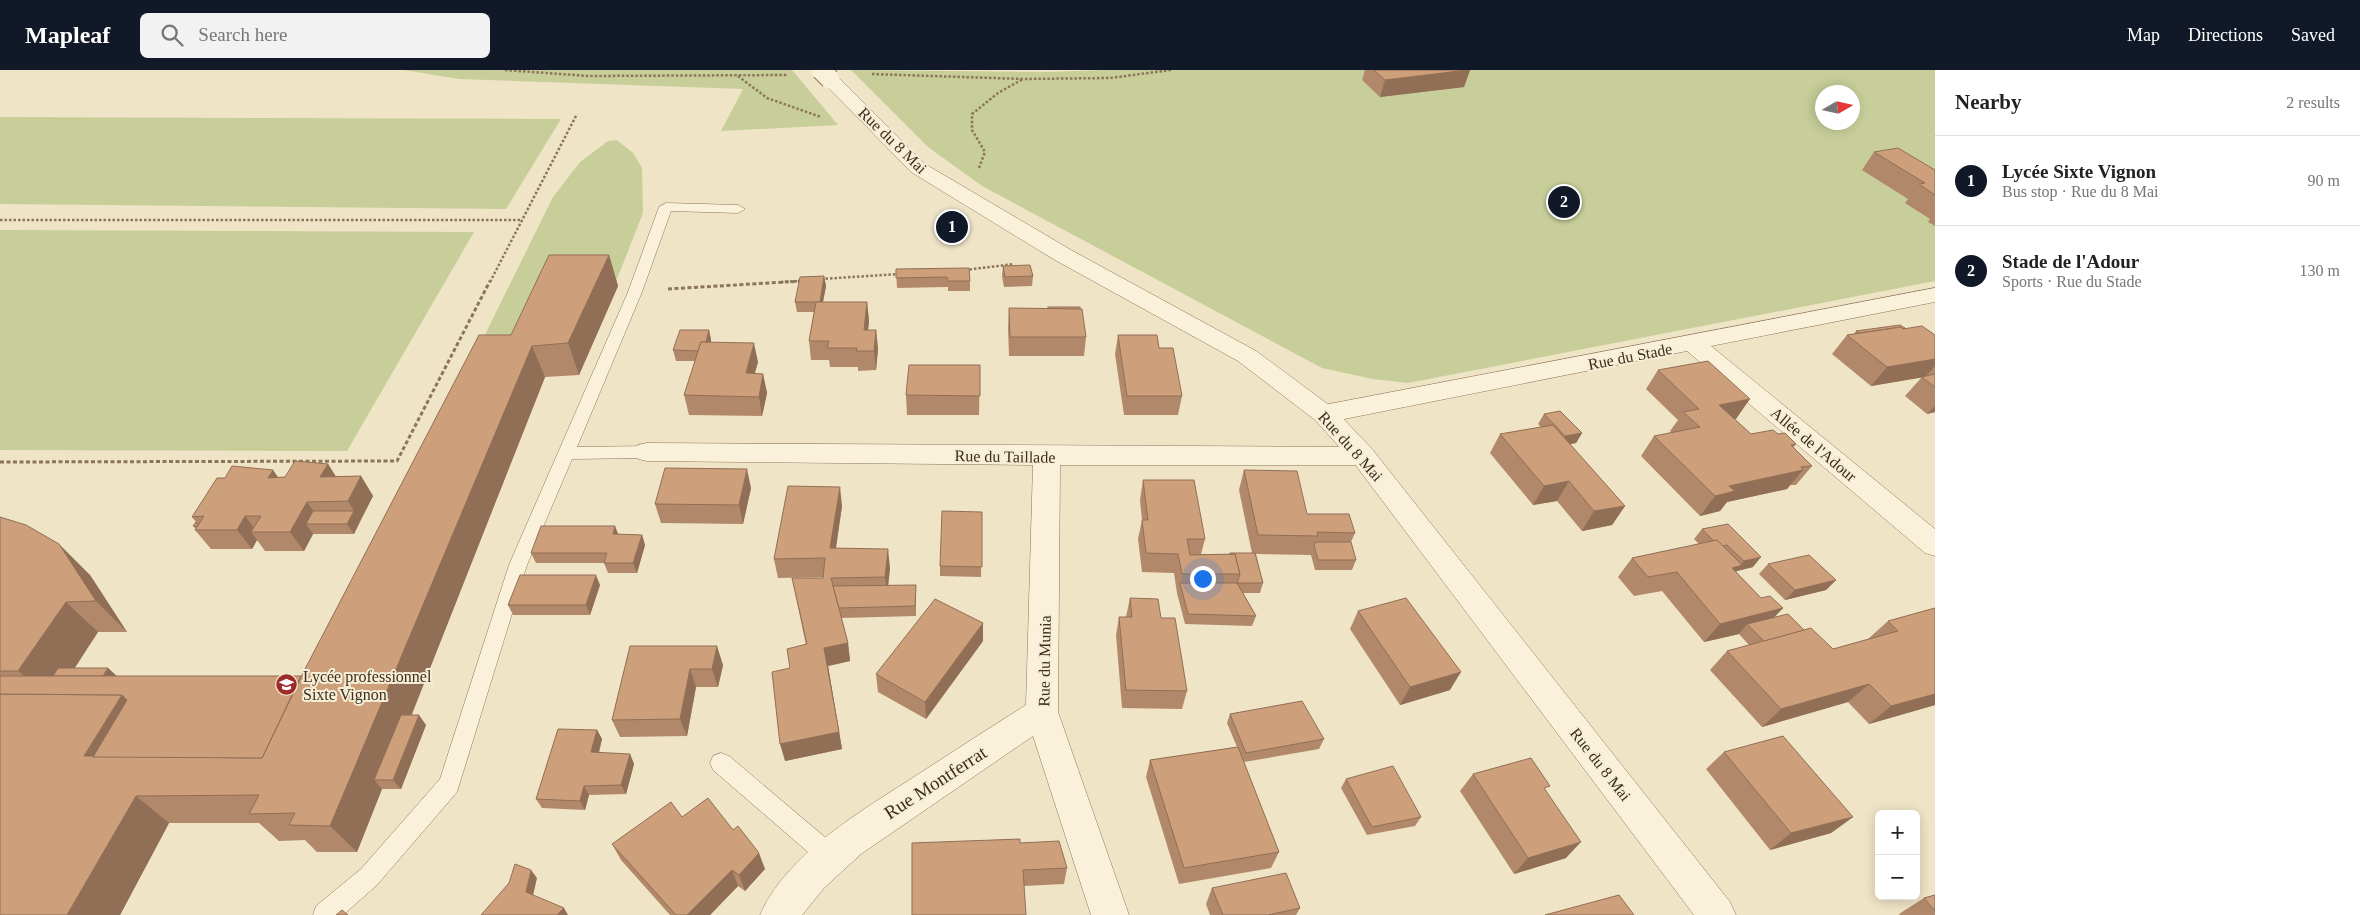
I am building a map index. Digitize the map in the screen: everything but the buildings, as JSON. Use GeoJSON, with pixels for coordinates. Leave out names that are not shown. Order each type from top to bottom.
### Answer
{"type":"FeatureCollection","features":[{"type":"Feature","properties":{"kind":"street","name":"Rue du 8 Mai"},"geometry":{"type":"LineString","coordinates":[[826,75],[918,168],[951,190],[1063,255],[1247,356],[1324,414],[1363,456],[1717,915]]}},
{"type":"Feature","properties":{"kind":"street","name":"Rue du Stade"},"geometry":{"type":"LineString","coordinates":[[1324,414],[1694,344],[1935,295]]}},
{"type":"Feature","properties":{"kind":"street","name":"Allée de l'Adour"},"geometry":{"type":"LineString","coordinates":[[1694,344],[1935,545]]}},
{"type":"Feature","properties":{"kind":"street","name":"Rue du Taillade"},"geometry":{"type":"LineString","coordinates":[[647,452],[1047,456],[1363,456]]}},
{"type":"Feature","properties":{"kind":"street","name":"Rue du Munia"},"geometry":{"type":"LineString","coordinates":[[1047,456],[1042,712],[1110,915]]}},
{"type":"Feature","properties":{"kind":"street","name":"Rue Montferrat"},"geometry":{"type":"LineString","coordinates":[[780,915],[788,902],[831,857],[868,825],[1042,712]]}},
{"type":"Feature","properties":{"kind":"lane"},"geometry":{"type":"LineString","coordinates":[[325,915],[369,877],[449,785],[518,565],[568,453],[635,292],[666,207],[738,209]]}},
{"type":"Feature","properties":{"kind":"lane"},"geometry":{"type":"LineString","coordinates":[[568,453],[647,452]]}},
{"type":"Feature","properties":{"kind":"lane"},"geometry":{"type":"LineString","coordinates":[[722,763],[831,857]]}},
{"type":"Feature","properties":{"kind":"path"},"geometry":{"type":"LineString","coordinates":[[505,70],[588,76],[791,75]]}},
{"type":"Feature","properties":{"kind":"path"},"geometry":{"type":"LineString","coordinates":[[867,74],[1110,78],[1171,70]]}},
{"type":"Feature","properties":{"kind":"path"},"geometry":{"type":"LineString","coordinates":[[738,76],[767,98],[794,110],[826,119],[869,118]]}},
{"type":"Feature","properties":{"kind":"path"},"geometry":{"type":"LineString","coordinates":[[951,190],[977,172],[985,152],[972,130],[972,114],[998,92],[1023,78]]}},
{"type":"Feature","properties":{"kind":"path"},"geometry":{"type":"LineString","coordinates":[[0,462],[396,460],[578,114]]}},
{"type":"Feature","properties":{"kind":"path"},"geometry":{"type":"LineString","coordinates":[[0,220],[522,220]]}},
{"type":"Feature","properties":{"kind":"path"},"geometry":{"type":"LineString","coordinates":[[961,270],[990,268],[1063,255]]}},
{"type":"Feature","properties":{"kind":"path"},"geometry":{"type":"LineString","coordinates":[[815,280],[903,274]]}},
{"type":"Feature","properties":{"kind":"path"},"geometry":{"type":"LineString","coordinates":[[635,292],[805,280]]}},
{"type":"Feature","properties":{"kind":"green space"},"geometry":{"type":"Polygon","coordinates":[[[404,70],[792,70],[838,125],[721,131],[743,89],[459,79],[404,70]]]}},
{"type":"Feature","properties":{"kind":"green space"},"geometry":{"type":"Polygon","coordinates":[[[851,70],[1048,72],[1105,70],[1935,70],[1935,281],[1408,383],[1373,379],[1322,368],[982,186],[928,147],[851,70]]]}},
{"type":"Feature","properties":{"kind":"green space"},"geometry":{"type":"Polygon","coordinates":[[[0,117],[561,119],[506,209],[0,204],[0,117]]]}},
{"type":"Feature","properties":{"kind":"green space"},"geometry":{"type":"Polygon","coordinates":[[[617,140],[633,153],[642,168],[643,213],[617,279],[555,281],[518,357],[471,363],[553,197],[580,162],[608,141],[617,140]]]}},
{"type":"Feature","properties":{"kind":"green space"},"geometry":{"type":"Polygon","coordinates":[[[0,230],[474,232],[347,451],[0,450],[0,230]]]}},
{"type":"Feature","properties":{"kind":"place","name":"Stade de l'Adour"},"geometry":{"type":"Point","coordinates":[1564,202]}},
{"type":"Feature","properties":{"kind":"place","name":"Lycée Sixte Vignon"},"geometry":{"type":"Point","coordinates":[952,227]}},
{"type":"Feature","properties":{"kind":"place","name":"Lycée professionnel Sixte Vignon"},"geometry":{"type":"Point","coordinates":[287,685]}}]}
